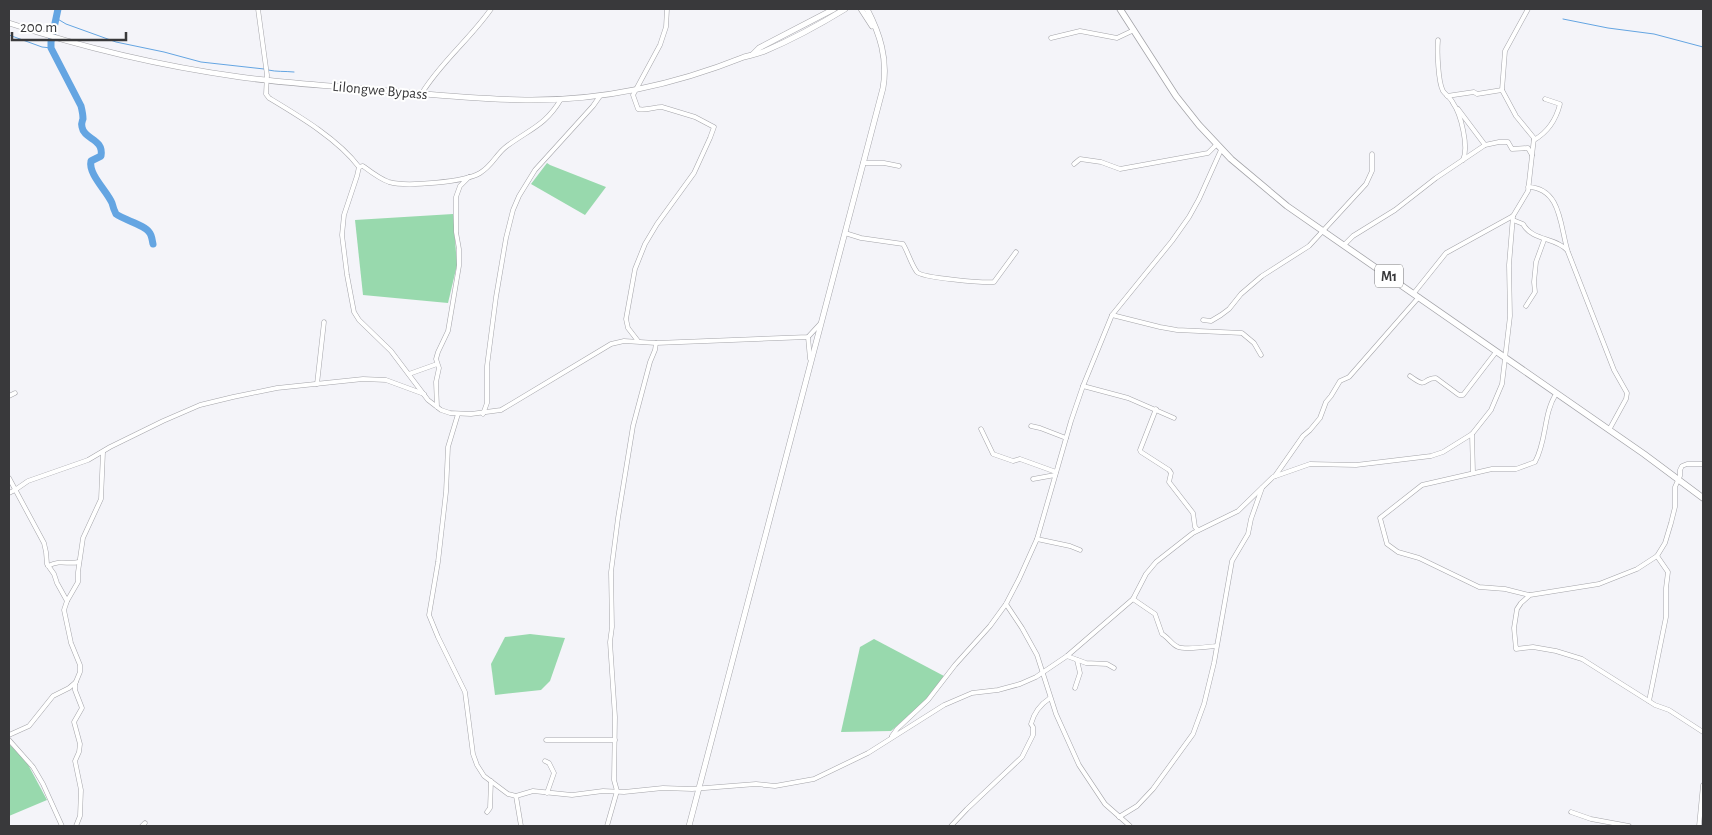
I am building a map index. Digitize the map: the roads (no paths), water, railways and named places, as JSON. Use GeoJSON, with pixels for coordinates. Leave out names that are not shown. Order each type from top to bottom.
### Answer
{"type":"FeatureCollection","features":[{"type":"Feature","properties":{"kind":"highway","name":"M1"},"geometry":{"type":"LineString","coordinates":[[1120,9],[1181,104],[1219,147],[1264,188],[1703,498]]}},
{"type":"Feature","properties":{"kind":"main road","name":"Lilongwe Bypass"},"geometry":{"type":"LineString","coordinates":[[752,54],[759,48],[834,9]]}},
{"type":"Feature","properties":{"kind":"main road","name":"Lilongwe Bypass"},"geometry":{"type":"LineString","coordinates":[[9,22],[99,50],[166,65],[267,80],[422,93],[515,99],[561,99],[600,96],[635,90],[694,75],[752,54],[761,53],[845,9]]}},
{"type":"Feature","properties":{"kind":"main road"},"geometry":{"type":"LineString","coordinates":[[689,826],[884,78],[884,61],[879,37],[866,10],[857,9]]}},
{"type":"Feature","properties":{"kind":"street"},"geometry":{"type":"LineString","coordinates":[[258,9],[266,69],[266,94],[269,98],[313,125],[352,158],[359,167]]}},
{"type":"Feature","properties":{"kind":"street"},"geometry":{"type":"LineString","coordinates":[[422,93],[432,77],[459,49],[491,9]]}},
{"type":"Feature","properties":{"kind":"street"},"geometry":{"type":"LineString","coordinates":[[638,341],[628,328],[626,319],[635,269],[645,244],[657,224],[694,173],[714,127],[695,117],[671,109],[657,107],[644,110],[638,109],[632,95],[660,44],[666,28],[667,9]]}},
{"type":"Feature","properties":{"kind":"street"},"geometry":{"type":"LineString","coordinates":[[1528,9],[1505,50],[1502,90],[1516,116],[1534,140]]}},
{"type":"Feature","properties":{"kind":"street"},"geometry":{"type":"LineString","coordinates":[[1051,38],[1083,31],[1117,38],[1134,30]]}},
{"type":"Feature","properties":{"kind":"street"},"geometry":{"type":"LineString","coordinates":[[1438,40],[1438,68],[1442,88],[1484,145]]}},
{"type":"Feature","properties":{"kind":"street"},"geometry":{"type":"LineString","coordinates":[[1447,96],[1502,90]]}},
{"type":"Feature","properties":{"kind":"street"},"geometry":{"type":"LineString","coordinates":[[483,414],[487,403],[487,366],[496,297],[506,238],[513,210],[535,170],[600,96]]}},
{"type":"Feature","properties":{"kind":"street"},"geometry":{"type":"LineString","coordinates":[[437,407],[438,352],[448,331],[459,266],[456,232],[456,197],[460,186],[469,178],[482,172],[495,160],[501,150],[546,120],[561,99]]}},
{"type":"Feature","properties":{"kind":"street"},"geometry":{"type":"LineString","coordinates":[[1273,477],[1316,464],[1356,465],[1431,456],[1443,452],[1472,434],[1491,410],[1499,394],[1503,379],[1510,316],[1509,266],[1513,218],[1528,191],[1534,140],[1548,128],[1558,112],[1560,104],[1546,99]]}},
{"type":"Feature","properties":{"kind":"street"},"geometry":{"type":"LineString","coordinates":[[1454,104],[1462,127],[1466,150],[1463,160]]}},
{"type":"Feature","properties":{"kind":"street"},"geometry":{"type":"LineString","coordinates":[[1344,245],[1353,236],[1395,210],[1436,178],[1484,145],[1508,142],[1512,149],[1528,148],[1532,156]]}},
{"type":"Feature","properties":{"kind":"street"},"geometry":{"type":"LineString","coordinates":[[1074,164],[1080,159],[1101,162],[1120,170],[1208,153],[1219,147]]}},
{"type":"Feature","properties":{"kind":"street"},"geometry":{"type":"LineString","coordinates":[[890,738],[928,700],[1006,604],[1036,539],[1083,386],[1112,315],[1189,217],[1199,200],[1219,147]]}},
{"type":"Feature","properties":{"kind":"street"},"geometry":{"type":"LineString","coordinates":[[1203,320],[1211,321],[1221,316],[1230,309],[1241,294],[1262,276],[1309,246],[1370,178],[1372,154]]}},
{"type":"Feature","properties":{"kind":"street"},"geometry":{"type":"LineString","coordinates":[[863,163],[874,162],[899,166]]}},
{"type":"Feature","properties":{"kind":"street"},"geometry":{"type":"LineString","coordinates":[[359,167],[363,166],[388,182],[403,184],[469,178]]}},
{"type":"Feature","properties":{"kind":"street"},"geometry":{"type":"LineString","coordinates":[[359,167],[344,215],[342,235],[351,303],[354,312],[359,320],[383,342],[424,394],[437,407],[450,413],[483,414],[501,410],[558,374],[620,341],[656,342],[808,337],[821,322]]}},
{"type":"Feature","properties":{"kind":"street"},"geometry":{"type":"LineString","coordinates":[[1528,187],[1542,189],[1551,197],[1561,216],[1568,252],[1614,370],[1627,394],[1609,430]]}},
{"type":"Feature","properties":{"kind":"street"},"geometry":{"type":"LineString","coordinates":[[1513,218],[1544,240],[1560,244],[1568,252]]}},
{"type":"Feature","properties":{"kind":"street"},"geometry":{"type":"LineString","coordinates":[[1414,293],[1446,253],[1513,218]]}},
{"type":"Feature","properties":{"kind":"street"},"geometry":{"type":"LineString","coordinates":[[845,233],[862,238],[903,244],[916,271],[925,275],[944,278],[994,282],[1016,252]]}},
{"type":"Feature","properties":{"kind":"street"},"geometry":{"type":"LineString","coordinates":[[1526,306],[1534,292],[1536,262],[1544,240]]}},
{"type":"Feature","properties":{"kind":"street"},"geometry":{"type":"LineString","coordinates":[[458,414],[448,447],[446,492],[438,562],[429,615],[466,694],[474,760],[484,776],[508,794],[516,796],[533,791],[572,795],[597,791],[624,792],[663,788],[699,788],[756,784],[783,786],[806,782],[835,770],[868,753],[944,705],[972,693],[998,690],[1020,684],[1067,656],[1133,599],[1152,566],[1187,536],[1238,511],[1273,477],[1303,436],[1320,418],[1326,402],[1340,381],[1349,377],[1419,297]]}},
{"type":"Feature","properties":{"kind":"street"},"geometry":{"type":"LineString","coordinates":[[1112,315],[1168,329],[1242,333],[1254,343],[1260,355]]}},
{"type":"Feature","properties":{"kind":"street"},"geometry":{"type":"LineString","coordinates":[[317,384],[324,322]]}},
{"type":"Feature","properties":{"kind":"street"},"geometry":{"type":"LineString","coordinates":[[808,337],[811,363]]}},
{"type":"Feature","properties":{"kind":"street"},"geometry":{"type":"LineString","coordinates":[[608,826],[617,791],[614,780],[615,717],[610,642],[612,627],[611,572],[633,426],[656,342]]}},
{"type":"Feature","properties":{"kind":"street"},"geometry":{"type":"LineString","coordinates":[[1410,376],[1420,384],[1436,378],[1459,395],[1463,395],[1496,352]]}},
{"type":"Feature","properties":{"kind":"street"},"geometry":{"type":"LineString","coordinates":[[409,374],[437,364]]}},
{"type":"Feature","properties":{"kind":"street"},"geometry":{"type":"LineString","coordinates":[[9,493],[28,481],[88,460],[150,427],[200,405],[277,388],[362,379],[376,379],[395,383],[424,394]]}},
{"type":"Feature","properties":{"kind":"street"},"geometry":{"type":"LineString","coordinates":[[1083,386],[1128,398],[1174,418]]}},
{"type":"Feature","properties":{"kind":"street"},"geometry":{"type":"LineString","coordinates":[[9,396],[14,393]]}},
{"type":"Feature","properties":{"kind":"street"},"geometry":{"type":"LineString","coordinates":[[1556,394],[1551,402],[1546,431],[1535,462],[1516,469],[1500,468],[1422,485],[1380,518],[1387,544],[1398,552],[1419,558],[1479,586],[1505,589],[1530,595],[1599,584],[1637,570],[1657,556],[1665,543],[1671,523],[1675,487],[1682,466],[1687,464],[1703,464]]}},
{"type":"Feature","properties":{"kind":"street"},"geometry":{"type":"LineString","coordinates":[[1156,409],[1140,450],[1169,470],[1171,474],[1169,482],[1193,513],[1195,527],[1198,530]]}},
{"type":"Feature","properties":{"kind":"street"},"geometry":{"type":"LineString","coordinates":[[1030,426],[1066,438]]}},
{"type":"Feature","properties":{"kind":"street"},"geometry":{"type":"LineString","coordinates":[[981,429],[993,454],[1013,460],[1020,459],[1056,473]]}},
{"type":"Feature","properties":{"kind":"street"},"geometry":{"type":"LineString","coordinates":[[1472,434],[1473,473]]}},
{"type":"Feature","properties":{"kind":"street"},"geometry":{"type":"LineString","coordinates":[[76,826],[80,816],[81,790],[74,761],[79,752],[80,744],[74,722],[82,708],[75,690],[80,665],[68,632],[64,610],[66,600],[78,582],[83,538],[101,499],[103,452]]}},
{"type":"Feature","properties":{"kind":"street"},"geometry":{"type":"LineString","coordinates":[[1033,479],[1056,473]]}},
{"type":"Feature","properties":{"kind":"street"},"geometry":{"type":"LineString","coordinates":[[9,478],[44,543],[48,566],[54,574],[66,600]]}},
{"type":"Feature","properties":{"kind":"street"},"geometry":{"type":"LineString","coordinates":[[1119,817],[1136,806],[1154,789],[1190,741],[1204,704],[1214,663],[1232,561],[1248,534],[1251,519],[1263,487]]}},
{"type":"Feature","properties":{"kind":"street"},"geometry":{"type":"LineString","coordinates":[[1036,539],[1080,550]]}},
{"type":"Feature","properties":{"kind":"street"},"geometry":{"type":"LineString","coordinates":[[1650,701],[1666,617],[1668,572],[1657,556]]}},
{"type":"Feature","properties":{"kind":"street"},"geometry":{"type":"LineString","coordinates":[[48,566],[58,562],[79,562]]}},
{"type":"Feature","properties":{"kind":"street"},"geometry":{"type":"LineString","coordinates":[[1530,595],[1517,609],[1514,628],[1516,649],[1533,647],[1556,651],[1582,659],[1650,701],[1670,710],[1703,732]]}},
{"type":"Feature","properties":{"kind":"street"},"geometry":{"type":"LineString","coordinates":[[1133,599],[1155,614],[1162,634],[1180,648],[1216,646]]}},
{"type":"Feature","properties":{"kind":"street"},"geometry":{"type":"LineString","coordinates":[[1006,604],[1037,655],[1050,698],[1079,765],[1101,799],[1130,826]]}},
{"type":"Feature","properties":{"kind":"street"},"geometry":{"type":"LineString","coordinates":[[1067,656],[1086,663],[1107,664],[1114,668]]}},
{"type":"Feature","properties":{"kind":"street"},"geometry":{"type":"LineString","coordinates":[[1075,688],[1080,673],[1077,660]]}},
{"type":"Feature","properties":{"kind":"street"},"geometry":{"type":"LineString","coordinates":[[9,735],[29,726],[53,696],[76,682]]}},
{"type":"Feature","properties":{"kind":"street"},"geometry":{"type":"LineString","coordinates":[[951,826],[1022,757],[1033,736],[1031,724],[1035,712],[1050,698]]}},
{"type":"Feature","properties":{"kind":"street"},"geometry":{"type":"LineString","coordinates":[[9,740],[35,770],[62,826]]}},
{"type":"Feature","properties":{"kind":"street"},"geometry":{"type":"LineString","coordinates":[[546,740],[615,740]]}},
{"type":"Feature","properties":{"kind":"street"},"geometry":{"type":"LineString","coordinates":[[546,761],[554,773],[547,793]]}},
{"type":"Feature","properties":{"kind":"street"},"geometry":{"type":"LineString","coordinates":[[488,812],[490,808],[491,781]]}},
{"type":"Feature","properties":{"kind":"street"},"geometry":{"type":"LineString","coordinates":[[1699,826],[1703,785]]}},
{"type":"Feature","properties":{"kind":"street"},"geometry":{"type":"LineString","coordinates":[[516,796],[521,826]]}},
{"type":"Feature","properties":{"kind":"street"},"geometry":{"type":"LineString","coordinates":[[1571,812],[1591,819],[1629,826]]}},
{"type":"Feature","properties":{"kind":"waterway"},"geometry":{"type":"LineString","coordinates":[[58,9],[51,48],[81,106],[84,131],[100,146],[101,156],[91,161],[92,171],[110,198],[116,214],[147,229],[153,244]]}},
{"type":"Feature","properties":{"kind":"waterway"},"geometry":{"type":"LineString","coordinates":[[56,18],[66,24],[116,42],[201,62],[264,69]]}},
{"type":"Feature","properties":{"kind":"waterway"},"geometry":{"type":"LineString","coordinates":[[1563,19],[1608,28],[1654,34],[1703,47]]}},
{"type":"Feature","properties":{"kind":"waterway"},"geometry":{"type":"LineString","coordinates":[[9,35],[42,47],[51,48]]}},
{"type":"Feature","properties":{"kind":"waterway"},"geometry":{"type":"LineString","coordinates":[[268,70],[294,72]]}}]}
